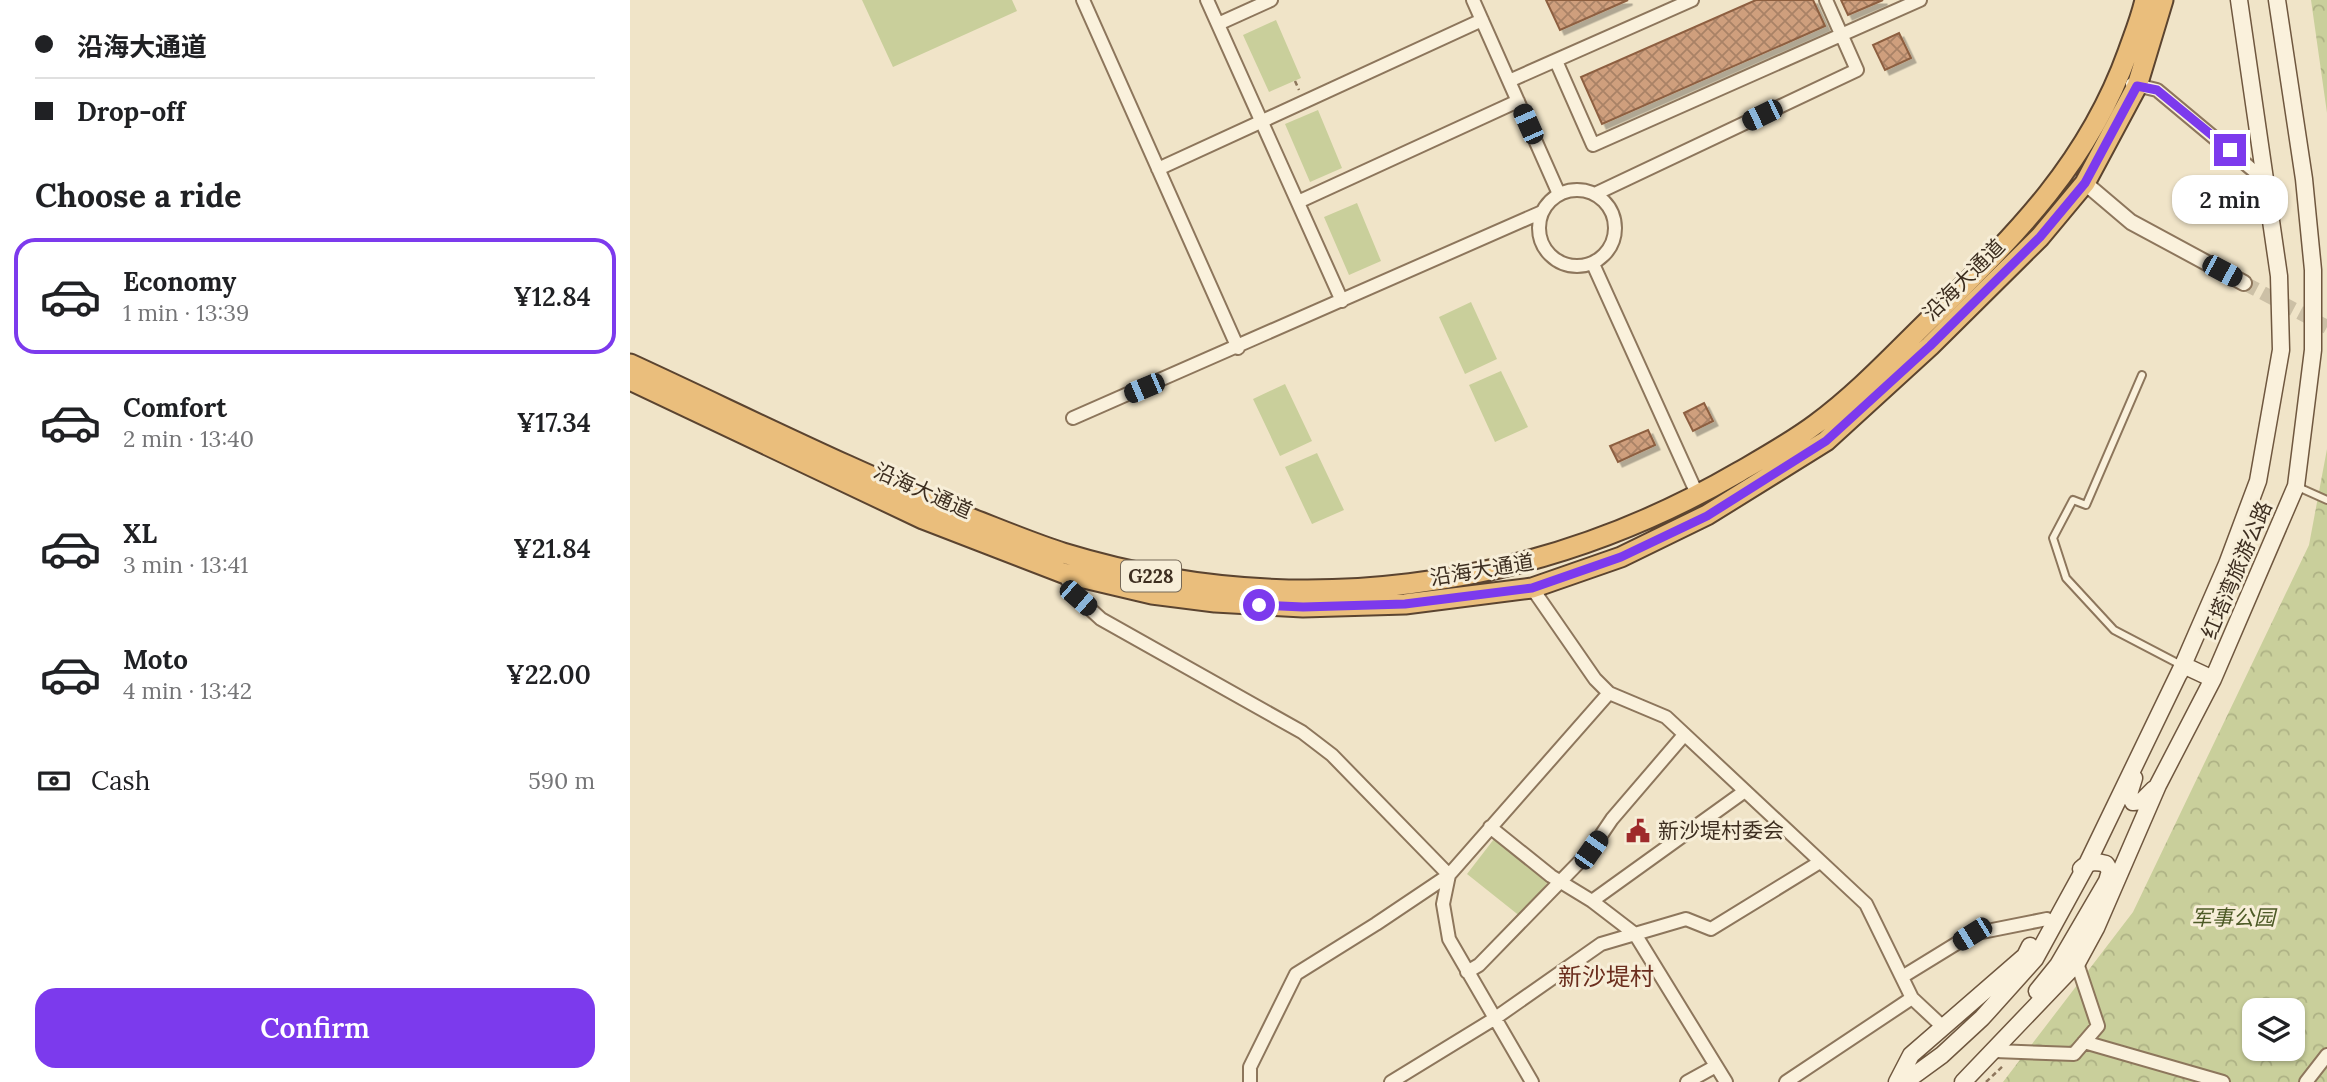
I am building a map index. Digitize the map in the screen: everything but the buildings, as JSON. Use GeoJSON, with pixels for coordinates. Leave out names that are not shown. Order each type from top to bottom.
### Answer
{"type":"FeatureCollection","features":[{"type":"Feature","properties":{"kind":"highway","name":"沿海大通道"},"geometry":{"type":"LineString","coordinates":[[630,380],[923,519],[1063,573],[1152,594],[1215,602],[1303,607],[1405,604],[1490,571],[1625,530],[1698,496],[1816,424],[1882,366],[2025,224],[2064,174],[2127,83],[2145,0]]}},
{"type":"Feature","properties":{"kind":"highway","name":"沿海大通道"},"geometry":{"type":"LineString","coordinates":[[630,364],[905,492],[1068,555],[1153,576],[1218,586],[1309,591],[1405,587],[1532,588],[1621,557],[1707,516],[1826,441],[1930,346],[2040,237],[2085,183],[2163,0]]}},
{"type":"Feature","properties":{"kind":"highway"},"geometry":{"type":"LineString","coordinates":[[1698,496],[1707,516]]}},
{"type":"Feature","properties":{"kind":"main road"},"geometry":{"type":"LineString","coordinates":[[2158,785],[2142,801],[2133,802],[2129,794],[2227,564],[2261,468],[2281,350],[2278,276],[2239,0]]}},
{"type":"Feature","properties":{"kind":"main road","name":"红塔湾旅游公路"},"geometry":{"type":"LineString","coordinates":[[1963,1082],[2000,1057],[2012,1031],[2077,963],[2096,928],[2158,785],[2213,679],[2296,486],[2314,350],[2313,270],[2304,180],[2277,0]]}},
{"type":"Feature","properties":{"kind":"main road"},"geometry":{"type":"LineString","coordinates":[[2183,665],[2213,679]]}},
{"type":"Feature","properties":{"kind":"main road"},"geometry":{"type":"LineString","coordinates":[[1905,1082],[1962,1037],[2035,959],[2087,863],[2183,665]]}},
{"type":"Feature","properties":{"kind":"main road"},"geometry":{"type":"LineString","coordinates":[[1897,1082],[1911,1055],[2025,956],[2070,881],[2087,863],[2098,861],[2106,864],[2110,871],[2107,881],[2058,965],[2017,1016],[2012,1031]]}},
{"type":"Feature","properties":{"kind":"street"},"geometry":{"type":"LineString","coordinates":[[1083,0],[1238,348]]}},
{"type":"Feature","properties":{"kind":"street"},"geometry":{"type":"LineString","coordinates":[[1207,0],[1342,301]]}},
{"type":"Feature","properties":{"kind":"street"},"geometry":{"type":"LineString","coordinates":[[1218,24],[1270,0]]}},
{"type":"Feature","properties":{"kind":"street"},"geometry":{"type":"LineString","coordinates":[[1473,0],[1559,194]]}},
{"type":"Feature","properties":{"kind":"street"},"geometry":{"type":"LineString","coordinates":[[1509,81],[1692,0]]}},
{"type":"Feature","properties":{"kind":"street"},"geometry":{"type":"LineString","coordinates":[[1595,194],[1857,70],[1826,0]]}},
{"type":"Feature","properties":{"kind":"street"},"geometry":{"type":"LineString","coordinates":[[1556,61],[1593,145],[1920,0]]}},
{"type":"Feature","properties":{"kind":"street"},"geometry":{"type":"LineString","coordinates":[[1158,169],[1482,20]]}},
{"type":"Feature","properties":{"kind":"street"},"geometry":{"type":"LineString","coordinates":[[2127,83],[2157,90],[2266,181]]}},
{"type":"Feature","properties":{"kind":"street"},"geometry":{"type":"LineString","coordinates":[[1298,202],[1518,101]]}},
{"type":"Feature","properties":{"kind":"street"},"geometry":{"type":"LineString","coordinates":[[2085,183],[2131,222],[2244,283]]}},
{"type":"Feature","properties":{"kind":"street"},"geometry":{"type":"LineString","coordinates":[[1073,418],[1238,348],[1542,212],[1559,194],[1584,190],[1595,194],[1612,212],[1615,236],[1603,257],[1592,264],[1566,265],[1545,250],[1540,238],[1542,212]]}},
{"type":"Feature","properties":{"kind":"street"},"geometry":{"type":"LineString","coordinates":[[1592,264],[1698,496]]}},
{"type":"Feature","properties":{"kind":"street"},"geometry":{"type":"LineString","coordinates":[[1063,573],[1078,598],[1101,619],[1302,732],[1332,755],[1449,875]]}},
{"type":"Feature","properties":{"kind":"street"},"geometry":{"type":"LineString","coordinates":[[1532,588],[1595,679],[1609,693],[1666,718],[1866,904],[1912,998],[1942,1026]]}},
{"type":"Feature","properties":{"kind":"street"},"geometry":{"type":"LineString","coordinates":[[1250,1082],[1250,1067],[1296,974],[1376,925],[1449,875],[1609,693]]}},
{"type":"Feature","properties":{"kind":"street"},"geometry":{"type":"LineString","coordinates":[[1467,972],[1479,965],[1591,850],[1612,819],[1684,734]]}},
{"type":"Feature","properties":{"kind":"street"},"geometry":{"type":"LineString","coordinates":[[1592,901],[1745,791]]}},
{"type":"Feature","properties":{"kind":"street"},"geometry":{"type":"LineString","coordinates":[[1490,827],[1635,934],[1726,1082]]}},
{"type":"Feature","properties":{"kind":"street"},"geometry":{"type":"LineString","coordinates":[[1391,1082],[1494,1019],[1601,944],[1686,919],[1711,929],[1821,862]]}},
{"type":"Feature","properties":{"kind":"street"},"geometry":{"type":"LineString","coordinates":[[1449,875],[1443,904],[1449,939],[1532,1082]]}},
{"type":"Feature","properties":{"kind":"street"},"geometry":{"type":"LineString","coordinates":[[1902,978],[1972,934],[2047,919]]}},
{"type":"Feature","properties":{"kind":"street"},"geometry":{"type":"LineString","coordinates":[[2000,1057],[2074,1054],[2098,1026],[2077,963]]}},
{"type":"Feature","properties":{"kind":"street"},"geometry":{"type":"LineString","coordinates":[[1786,1082],[1912,998]]}},
{"type":"Feature","properties":{"kind":"street"},"geometry":{"type":"LineString","coordinates":[[2084,1042],[2223,1082]]}},
{"type":"Feature","properties":{"kind":"street"},"geometry":{"type":"LineString","coordinates":[[2306,1082],[2327,1055]]}},
{"type":"Feature","properties":{"kind":"street"},"geometry":{"type":"LineString","coordinates":[[1687,1082],[1716,1066]]}},
{"type":"Feature","properties":{"kind":"lane"},"geometry":{"type":"LineString","coordinates":[[2142,375],[2086,505],[2073,500],[2053,538],[2066,578],[2114,630],[2183,665]]}},
{"type":"Feature","properties":{"kind":"lane"},"geometry":{"type":"LineString","coordinates":[[2296,486],[2327,500]]}},
{"type":"Feature","properties":{"kind":"path"},"geometry":{"type":"LineString","coordinates":[[1986,1082],[2000,1057]]}},
{"type":"Feature","properties":{"kind":"green space"},"geometry":{"type":"Polygon","coordinates":[[[862,0],[1012,0],[1017,11],[893,67],[862,0]]]}},
{"type":"Feature","properties":{"kind":"green space"},"geometry":{"type":"Polygon","coordinates":[[[2311,0],[2327,0],[2327,113],[2311,0]]]}},
{"type":"Feature","properties":{"kind":"green space"},"geometry":{"type":"Polygon","coordinates":[[[1276,20],[1301,78],[1269,92],[1243,35],[1276,20]]]}},
{"type":"Feature","properties":{"kind":"green space"},"geometry":{"type":"Polygon","coordinates":[[[1318,110],[1342,168],[1310,182],[1285,124],[1318,110]]]}},
{"type":"Feature","properties":{"kind":"green space"},"geometry":{"type":"Polygon","coordinates":[[[1357,203],[1381,261],[1349,275],[1324,217],[1357,203]]]}},
{"type":"Feature","properties":{"kind":"green space"},"geometry":{"type":"Polygon","coordinates":[[[1471,302],[1497,359],[1465,374],[1439,317],[1471,302]]]}},
{"type":"Feature","properties":{"kind":"green space"},"geometry":{"type":"Polygon","coordinates":[[[1501,371],[1528,427],[1495,442],[1469,385],[1501,371]]]}},
{"type":"Feature","properties":{"kind":"green space"},"geometry":{"type":"Polygon","coordinates":[[[1285,384],[1312,441],[1280,456],[1253,399],[1285,384]]]}},
{"type":"Feature","properties":{"kind":"green space","name":"军事公园"},"geometry":{"type":"Polygon","coordinates":[[[2327,449],[2327,1082],[2003,1082],[2133,912],[2309,545],[2327,449]]]}},
{"type":"Feature","properties":{"kind":"green space"},"geometry":{"type":"Polygon","coordinates":[[[1317,453],[1344,510],[1312,524],[1285,467],[1317,453]]]}},
{"type":"Feature","properties":{"kind":"green space"},"geometry":{"type":"Polygon","coordinates":[[[1494,839],[1548,882],[1521,917],[1467,874],[1494,839]]]}},
{"type":"Feature","properties":{"kind":"tunnel"},"geometry":{"type":"LineString","coordinates":[[2244,283],[2327,327]]}},
{"type":"Feature","properties":{"kind":"place","name":"新沙堤村委会"},"geometry":{"type":"Point","coordinates":[1638,831]}},
{"type":"Feature","properties":{"kind":"district","name":"新沙堤村"},"geometry":{"type":"Point","coordinates":[1606,977]}},
{"type":"Feature","properties":{"kind":"route"},"geometry":{"type":"LineString","coordinates":[[1259,605],[1303,607],[1405,604],[1532,588],[1621,557],[1707,516],[1826,441],[1930,346],[2040,237],[2085,183],[2137,86],[2157,90],[2230,150]]}}]}
